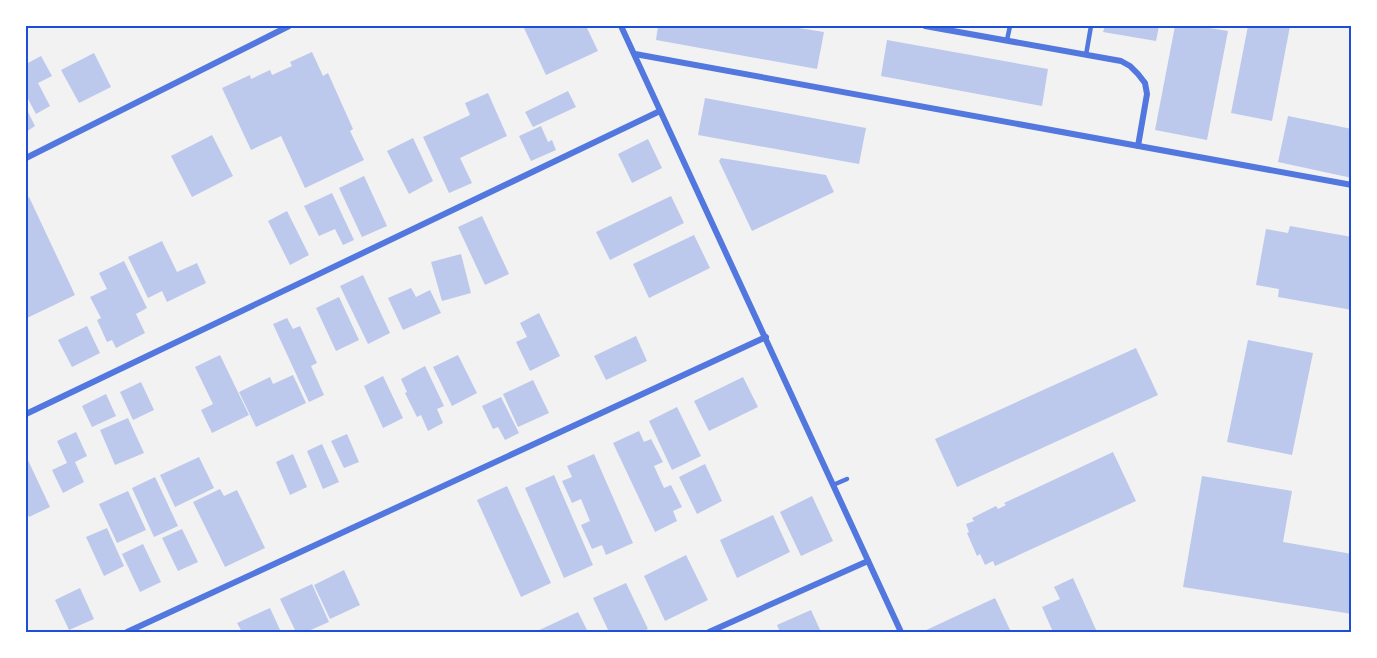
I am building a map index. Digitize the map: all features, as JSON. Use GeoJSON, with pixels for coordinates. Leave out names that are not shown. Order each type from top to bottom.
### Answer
{"type":"FeatureCollection","features":[{"type":"Feature","properties":{"kind":"street"},"geometry":{"type":"LineString","coordinates":[[26,158],[289,26]]}},
{"type":"Feature","properties":{"kind":"street"},"geometry":{"type":"LineString","coordinates":[[621,26],[901,633]]}},
{"type":"Feature","properties":{"kind":"street"},"geometry":{"type":"LineString","coordinates":[[925,26],[1121,61],[1130,66],[1145,83],[1147,94],[1138,146]]}},
{"type":"Feature","properties":{"kind":"street"},"geometry":{"type":"LineString","coordinates":[[634,54],[1352,185]]}},
{"type":"Feature","properties":{"kind":"street"},"geometry":{"type":"LineString","coordinates":[[26,414],[660,111]]}},
{"type":"Feature","properties":{"kind":"street"},"geometry":{"type":"LineString","coordinates":[[127,633],[766,337]]}},
{"type":"Feature","properties":{"kind":"street"},"geometry":{"type":"LineString","coordinates":[[709,633],[868,561]]}},
{"type":"Feature","properties":{"kind":"lane"},"geometry":{"type":"LineString","coordinates":[[1007,40],[1010,26]]}},
{"type":"Feature","properties":{"kind":"lane"},"geometry":{"type":"LineString","coordinates":[[1086,55],[1091,26]]}},
{"type":"Feature","properties":{"kind":"lane"},"geometry":{"type":"LineString","coordinates":[[833,485],[847,479]]}},
{"type":"Feature","properties":{"kind":"building"},"geometry":{"type":"Polygon","coordinates":[[[523,26],[586,26],[598,51],[546,75],[523,26]]]}},
{"type":"Feature","properties":{"kind":"building"},"geometry":{"type":"Polygon","coordinates":[[[658,26],[786,26],[824,32],[817,69],[656,40],[658,26]]]}},
{"type":"Feature","properties":{"kind":"building"},"geometry":{"type":"Polygon","coordinates":[[[1105,26],[1159,26],[1156,41],[1103,32],[1105,26]]]}},
{"type":"Feature","properties":{"kind":"building"},"geometry":{"type":"Polygon","coordinates":[[[1175,26],[1197,26],[1228,31],[1207,140],[1155,130],[1175,26]]]}},
{"type":"Feature","properties":{"kind":"building"},"geometry":{"type":"Polygon","coordinates":[[[1248,26],[1290,26],[1272,121],[1231,113],[1248,26]]]}},
{"type":"Feature","properties":{"kind":"building"},"geometry":{"type":"Polygon","coordinates":[[[887,40],[1048,69],[1042,106],[881,76],[887,40]]]}},
{"type":"Feature","properties":{"kind":"building"},"geometry":{"type":"Polygon","coordinates":[[[312,52],[323,76],[328,73],[353,129],[350,131],[364,160],[305,188],[281,136],[251,150],[222,88],[250,75],[251,79],[270,70],[272,75],[292,66],[290,62],[312,52]]]}},
{"type":"Feature","properties":{"kind":"building"},"geometry":{"type":"Polygon","coordinates":[[[94,53],[111,87],[79,103],[61,70],[94,53]]]}},
{"type":"Feature","properties":{"kind":"building"},"geometry":{"type":"Polygon","coordinates":[[[41,56],[52,76],[38,83],[50,106],[36,114],[26,95],[26,64],[41,56]]]}},
{"type":"Feature","properties":{"kind":"building"},"geometry":{"type":"Polygon","coordinates":[[[568,91],[576,107],[533,127],[525,112],[568,91]]]}},
{"type":"Feature","properties":{"kind":"building"},"geometry":{"type":"Polygon","coordinates":[[[488,93],[507,136],[460,158],[472,183],[449,193],[423,137],[470,115],[465,103],[488,93]]]}},
{"type":"Feature","properties":{"kind":"building"},"geometry":{"type":"Polygon","coordinates":[[[705,98],[866,128],[859,164],[698,135],[705,98]]]}},
{"type":"Feature","properties":{"kind":"building"},"geometry":{"type":"Polygon","coordinates":[[[26,108],[35,126],[26,132],[26,108]]]}},
{"type":"Feature","properties":{"kind":"building"},"geometry":{"type":"Polygon","coordinates":[[[1288,116],[1352,129],[1352,178],[1278,162],[1288,116]]]}},
{"type":"Feature","properties":{"kind":"building"},"geometry":{"type":"Polygon","coordinates":[[[541,126],[548,142],[552,140],[556,150],[531,161],[519,136],[541,126]]]}},
{"type":"Feature","properties":{"kind":"building"},"geometry":{"type":"Polygon","coordinates":[[[212,135],[233,176],[192,197],[171,156],[212,135]]]}},
{"type":"Feature","properties":{"kind":"building"},"geometry":{"type":"Polygon","coordinates":[[[413,138],[433,181],[409,194],[387,151],[413,138]]]}},
{"type":"Feature","properties":{"kind":"building"},"geometry":{"type":"Polygon","coordinates":[[[648,139],[662,168],[632,183],[618,154],[648,139]]]}},
{"type":"Feature","properties":{"kind":"building"},"geometry":{"type":"Polygon","coordinates":[[[721,158],[826,175],[834,192],[752,231],[719,161],[721,158]]]}},
{"type":"Feature","properties":{"kind":"building"},"geometry":{"type":"Polygon","coordinates":[[[364,176],[387,226],[362,237],[339,188],[364,176]]]}},
{"type":"Feature","properties":{"kind":"building"},"geometry":{"type":"Polygon","coordinates":[[[332,193],[354,240],[343,245],[335,229],[319,236],[304,206],[332,193]]]}},
{"type":"Feature","properties":{"kind":"building"},"geometry":{"type":"Polygon","coordinates":[[[671,196],[684,223],[610,260],[596,232],[671,196]]]}},
{"type":"Feature","properties":{"kind":"building"},"geometry":{"type":"Polygon","coordinates":[[[29,197],[75,295],[27,318],[26,199],[29,197]]]}},
{"type":"Feature","properties":{"kind":"building"},"geometry":{"type":"Polygon","coordinates":[[[287,211],[309,255],[290,265],[268,221],[287,211]]]}},
{"type":"Feature","properties":{"kind":"building"},"geometry":{"type":"Polygon","coordinates":[[[482,216],[509,274],[485,285],[458,227],[482,216]]]}},
{"type":"Feature","properties":{"kind":"building"},"geometry":{"type":"Polygon","coordinates":[[[1290,226],[1352,237],[1352,310],[1278,297],[1279,289],[1256,285],[1266,229],[1288,233],[1290,226]]]}},
{"type":"Feature","properties":{"kind":"building"},"geometry":{"type":"Polygon","coordinates":[[[694,235],[710,268],[649,298],[633,264],[694,235]]]}},
{"type":"Feature","properties":{"kind":"building"},"geometry":{"type":"Polygon","coordinates":[[[162,241],[177,272],[197,263],[206,283],[167,302],[162,291],[148,298],[128,257],[162,241]]]}},
{"type":"Feature","properties":{"kind":"building"},"geometry":{"type":"Polygon","coordinates":[[[461,254],[471,293],[442,301],[431,262],[461,254]]]}},
{"type":"Feature","properties":{"kind":"building"},"geometry":{"type":"Polygon","coordinates":[[[124,261],[147,308],[136,314],[145,333],[116,348],[112,340],[107,342],[97,320],[101,318],[90,297],[107,289],[99,273],[124,261]]]}},
{"type":"Feature","properties":{"kind":"building"},"geometry":{"type":"Polygon","coordinates":[[[363,275],[390,333],[368,344],[340,286],[363,275]]]}},
{"type":"Feature","properties":{"kind":"building"},"geometry":{"type":"Polygon","coordinates":[[[411,288],[416,297],[430,290],[441,313],[403,330],[388,298],[411,288]]]}},
{"type":"Feature","properties":{"kind":"building"},"geometry":{"type":"Polygon","coordinates":[[[339,297],[359,340],[336,351],[316,308],[339,297]]]}},
{"type":"Feature","properties":{"kind":"building"},"geometry":{"type":"Polygon","coordinates":[[[539,313],[560,356],[530,371],[516,342],[527,337],[520,323],[539,313]]]}},
{"type":"Feature","properties":{"kind":"building"},"geometry":{"type":"Polygon","coordinates":[[[287,318],[293,329],[300,326],[317,363],[311,366],[324,395],[309,402],[273,324],[287,318]]]}},
{"type":"Feature","properties":{"kind":"building"},"geometry":{"type":"Polygon","coordinates":[[[87,326],[100,353],[72,367],[58,340],[87,326]]]}},
{"type":"Feature","properties":{"kind":"building"},"geometry":{"type":"Polygon","coordinates":[[[636,336],[647,361],[606,380],[594,356],[636,336]]]}},
{"type":"Feature","properties":{"kind":"building"},"geometry":{"type":"Polygon","coordinates":[[[1248,340],[1313,353],[1292,455],[1227,442],[1248,340]]]}},
{"type":"Feature","properties":{"kind":"building"},"geometry":{"type":"Polygon","coordinates":[[[1136,348],[1158,395],[957,487],[935,439],[1136,348]]]}},
{"type":"Feature","properties":{"kind":"building"},"geometry":{"type":"Polygon","coordinates":[[[220,355],[249,415],[212,433],[201,410],[213,404],[195,367],[220,355]]]}},
{"type":"Feature","properties":{"kind":"building"},"geometry":{"type":"Polygon","coordinates":[[[458,355],[477,393],[452,406],[433,367],[458,355]]]}},
{"type":"Feature","properties":{"kind":"building"},"geometry":{"type":"Polygon","coordinates":[[[425,366],[444,406],[437,409],[443,423],[428,431],[421,415],[417,417],[401,379],[425,366]]]}},
{"type":"Feature","properties":{"kind":"building"},"geometry":{"type":"Polygon","coordinates":[[[293,375],[306,403],[256,427],[239,392],[270,377],[273,384],[293,375]]]}},
{"type":"Feature","properties":{"kind":"building"},"geometry":{"type":"Polygon","coordinates":[[[383,376],[403,418],[383,428],[364,386],[383,376]]]}},
{"type":"Feature","properties":{"kind":"building"},"geometry":{"type":"Polygon","coordinates":[[[743,377],[758,407],[709,431],[694,401],[743,377]]]}},
{"type":"Feature","properties":{"kind":"building"},"geometry":{"type":"Polygon","coordinates":[[[533,380],[549,413],[518,427],[503,394],[533,380]]]}},
{"type":"Feature","properties":{"kind":"building"},"geometry":{"type":"Polygon","coordinates":[[[141,382],[154,410],[133,420],[120,392],[141,382]]]}},
{"type":"Feature","properties":{"kind":"building"},"geometry":{"type":"Polygon","coordinates":[[[106,394],[116,416],[92,427],[82,406],[106,394]]]}},
{"type":"Feature","properties":{"kind":"building"},"geometry":{"type":"Polygon","coordinates":[[[501,397],[519,433],[505,440],[498,427],[493,429],[482,406],[501,397]]]}},
{"type":"Feature","properties":{"kind":"building"},"geometry":{"type":"Polygon","coordinates":[[[677,407],[701,456],[672,470],[649,421],[677,407]]]}},
{"type":"Feature","properties":{"kind":"building"},"geometry":{"type":"Polygon","coordinates":[[[128,418],[144,453],[115,465],[100,430],[128,418]]]}},
{"type":"Feature","properties":{"kind":"building"},"geometry":{"type":"Polygon","coordinates":[[[639,431],[644,442],[651,439],[663,462],[654,466],[664,488],[671,485],[682,507],[673,511],[677,521],[655,532],[613,443],[639,431]]]}},
{"type":"Feature","properties":{"kind":"building"},"geometry":{"type":"Polygon","coordinates":[[[76,432],[87,456],[75,462],[84,482],[63,493],[52,470],[67,463],[57,441],[76,432]]]}},
{"type":"Feature","properties":{"kind":"building"},"geometry":{"type":"Polygon","coordinates":[[[347,434],[359,462],[344,468],[331,441],[347,434]]]}},
{"type":"Feature","properties":{"kind":"building"},"geometry":{"type":"Polygon","coordinates":[[[322,444],[339,482],[323,489],[307,451],[322,444]]]}},
{"type":"Feature","properties":{"kind":"building"},"geometry":{"type":"Polygon","coordinates":[[[1113,452],[1136,501],[995,566],[993,561],[985,565],[980,554],[977,556],[967,533],[969,532],[966,524],[974,521],[972,518],[996,506],[998,509],[1006,505],[1004,503],[1113,452]]]}},
{"type":"Feature","properties":{"kind":"building"},"geometry":{"type":"Polygon","coordinates":[[[293,454],[307,487],[290,495],[276,462],[293,454]]]}},
{"type":"Feature","properties":{"kind":"building"},"geometry":{"type":"Polygon","coordinates":[[[594,454],[633,543],[606,555],[602,545],[592,549],[581,525],[590,521],[581,499],[572,503],[562,481],[572,477],[567,466],[594,454]]]}},
{"type":"Feature","properties":{"kind":"building"},"geometry":{"type":"Polygon","coordinates":[[[26,456],[50,507],[29,517],[26,511],[26,456]]]}},
{"type":"Feature","properties":{"kind":"building"},"geometry":{"type":"Polygon","coordinates":[[[199,457],[214,488],[175,507],[160,475],[199,457]]]}},
{"type":"Feature","properties":{"kind":"building"},"geometry":{"type":"Polygon","coordinates":[[[705,464],[722,501],[697,514],[679,477],[705,464]]]}},
{"type":"Feature","properties":{"kind":"building"},"geometry":{"type":"Polygon","coordinates":[[[554,475],[593,565],[564,578],[525,488],[554,475]]]}},
{"type":"Feature","properties":{"kind":"building"},"geometry":{"type":"Polygon","coordinates":[[[1202,476],[1292,491],[1283,542],[1352,554],[1352,614],[1183,587],[1202,476]]]}},
{"type":"Feature","properties":{"kind":"building"},"geometry":{"type":"Polygon","coordinates":[[[155,477],[178,526],[154,537],[132,488],[155,477]]]}},
{"type":"Feature","properties":{"kind":"building"},"geometry":{"type":"Polygon","coordinates":[[[507,486],[551,583],[521,597],[477,500],[507,486]]]}},
{"type":"Feature","properties":{"kind":"building"},"geometry":{"type":"Polygon","coordinates":[[[220,489],[224,496],[237,490],[265,548],[225,567],[193,502],[220,489]]]}},
{"type":"Feature","properties":{"kind":"building"},"geometry":{"type":"Polygon","coordinates":[[[128,491],[146,530],[117,543],[99,504],[128,491]]]}},
{"type":"Feature","properties":{"kind":"building"},"geometry":{"type":"Polygon","coordinates":[[[812,496],[833,541],[801,556],[780,512],[812,496]]]}},
{"type":"Feature","properties":{"kind":"building"},"geometry":{"type":"Polygon","coordinates":[[[773,515],[790,552],[737,578],[720,540],[773,515]]]}},
{"type":"Feature","properties":{"kind":"building"},"geometry":{"type":"Polygon","coordinates":[[[107,528],[124,566],[104,576],[86,537],[107,528]]]}},
{"type":"Feature","properties":{"kind":"building"},"geometry":{"type":"Polygon","coordinates":[[[182,529],[198,562],[178,571],[162,538],[182,529]]]}},
{"type":"Feature","properties":{"kind":"building"},"geometry":{"type":"Polygon","coordinates":[[[143,544],[161,582],[140,592],[122,554],[143,544]]]}},
{"type":"Feature","properties":{"kind":"building"},"geometry":{"type":"Polygon","coordinates":[[[686,555],[708,600],[665,621],[644,576],[686,555]]]}},
{"type":"Feature","properties":{"kind":"building"},"geometry":{"type":"Polygon","coordinates":[[[344,570],[360,605],[330,619],[314,585],[344,570]]]}},
{"type":"Feature","properties":{"kind":"building"},"geometry":{"type":"Polygon","coordinates":[[[1073,578],[1097,632],[1053,632],[1042,607],[1060,599],[1054,587],[1073,578]]]}},
{"type":"Feature","properties":{"kind":"building"},"geometry":{"type":"Polygon","coordinates":[[[626,583],[648,629],[641,632],[609,632],[593,598],[626,583]]]}},
{"type":"Feature","properties":{"kind":"building"},"geometry":{"type":"Polygon","coordinates":[[[312,584],[329,622],[306,632],[296,632],[280,599],[312,584]]]}},
{"type":"Feature","properties":{"kind":"building"},"geometry":{"type":"Polygon","coordinates":[[[80,588],[94,619],[69,630],[55,600],[80,588]]]}},
{"type":"Feature","properties":{"kind":"building"},"geometry":{"type":"Polygon","coordinates":[[[995,598],[1011,632],[922,632],[995,598]]]}},
{"type":"Feature","properties":{"kind":"building"},"geometry":{"type":"Polygon","coordinates":[[[270,608],[281,632],[242,632],[237,623],[270,608]]]}},
{"type":"Feature","properties":{"kind":"building"},"geometry":{"type":"Polygon","coordinates":[[[811,610],[821,632],[780,632],[777,625],[811,610]]]}},
{"type":"Feature","properties":{"kind":"building"},"geometry":{"type":"Polygon","coordinates":[[[578,612],[588,632],[535,632],[578,612]]]}}]}
